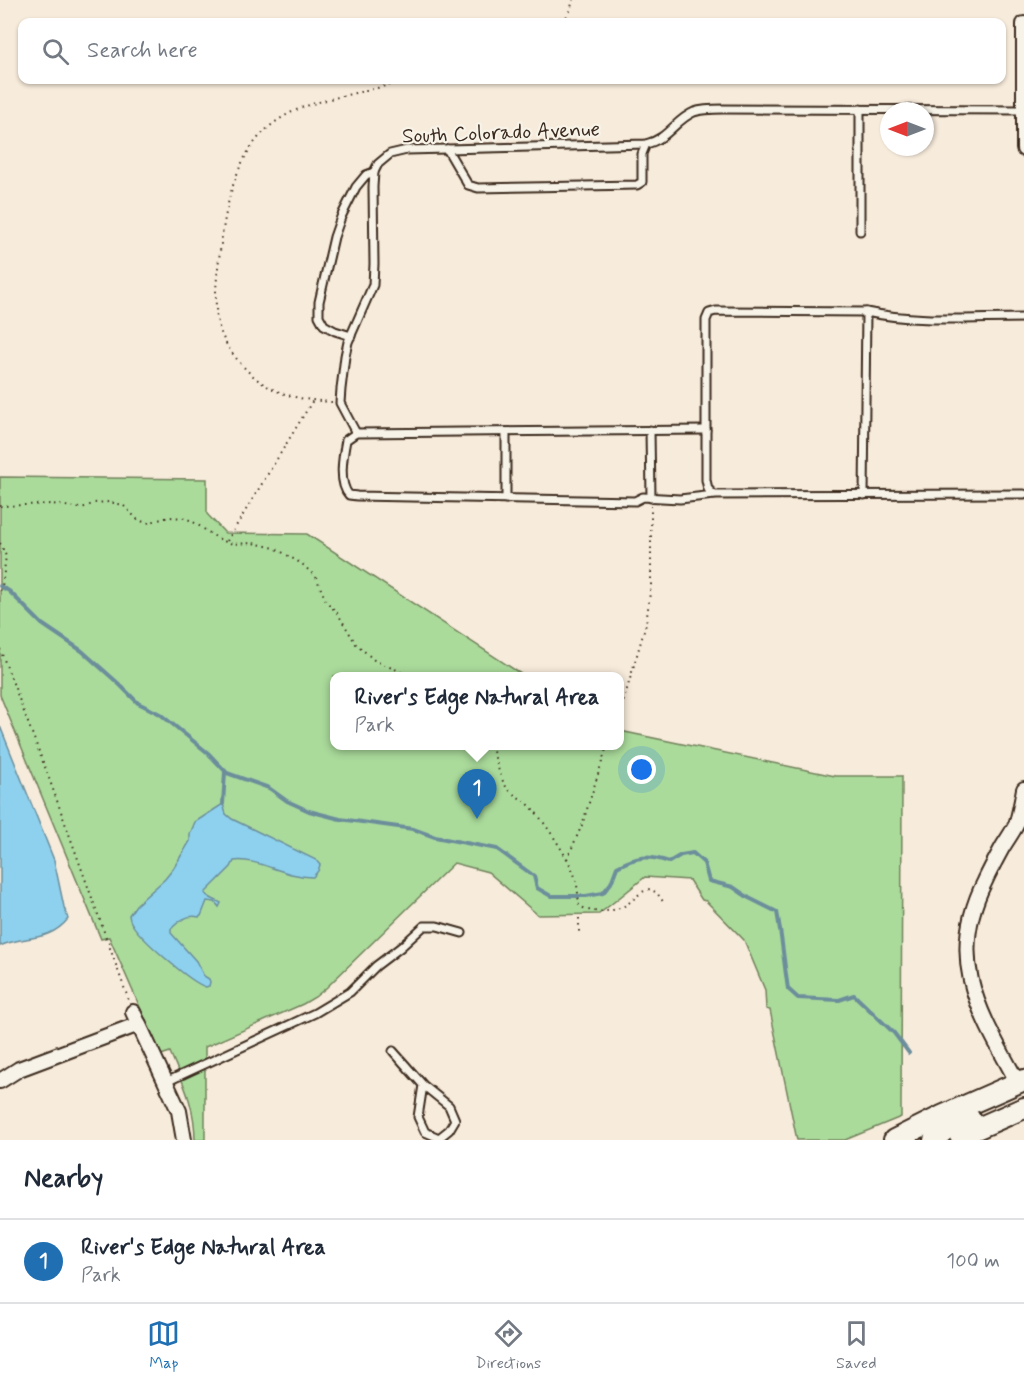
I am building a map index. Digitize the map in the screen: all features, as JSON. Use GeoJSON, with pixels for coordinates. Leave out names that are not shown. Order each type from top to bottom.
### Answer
{"type":"FeatureCollection","features":[{"type":"Feature","properties":{"kind":"main road"},"geometry":{"type":"LineString","coordinates":[[894,1140],[942,1116],[1022,1083]]}},
{"type":"Feature","properties":{"kind":"main road"},"geometry":{"type":"LineString","coordinates":[[934,1140],[946,1129],[1007,1102],[1022,1083]]}},
{"type":"Feature","properties":{"kind":"main road"},"geometry":{"type":"LineString","coordinates":[[952,1140],[1024,1107]]}},
{"type":"Feature","properties":{"kind":"street"},"geometry":{"type":"LineString","coordinates":[[1024,24],[1024,149]]}},
{"type":"Feature","properties":{"kind":"street"},"geometry":{"type":"LineString","coordinates":[[1022,1083],[993,1037],[975,996],[966,947],[974,904],[1001,849],[1015,827],[1024,789]]}},
{"type":"Feature","properties":{"kind":"street"},"geometry":{"type":"LineString","coordinates":[[0,1082],[19,1069],[136,1018],[179,1111],[184,1140]]}},
{"type":"Feature","properties":{"kind":"lane","name":"South Colorado Avenue"},"geometry":{"type":"LineString","coordinates":[[351,336],[324,325],[319,316],[320,302],[340,217],[356,187],[390,154],[406,150],[646,144],[660,139],[692,113],[723,109],[1024,110]]}},
{"type":"Feature","properties":{"kind":"lane"},"geometry":{"type":"LineString","coordinates":[[860,109],[860,231]]}},
{"type":"Feature","properties":{"kind":"lane"},"geometry":{"type":"LineString","coordinates":[[447,149],[468,185],[478,188],[637,185],[642,182],[642,154],[646,144]]}},
{"type":"Feature","properties":{"kind":"lane"},"geometry":{"type":"LineString","coordinates":[[356,433],[340,403],[345,356],[373,285],[374,172]]}},
{"type":"Feature","properties":{"kind":"lane"},"geometry":{"type":"LineString","coordinates":[[714,495],[708,489],[706,480],[706,320],[709,313],[716,311],[866,312],[915,319],[1024,318]]}},
{"type":"Feature","properties":{"kind":"lane"},"geometry":{"type":"LineString","coordinates":[[864,495],[866,312]]}},
{"type":"Feature","properties":{"kind":"lane"},"geometry":{"type":"LineString","coordinates":[[650,430],[651,498]]}},
{"type":"Feature","properties":{"kind":"lane"},"geometry":{"type":"LineString","coordinates":[[706,430],[356,433],[346,440],[343,454],[344,490],[349,495],[635,501],[643,497],[680,499],[714,495],[1024,494]]}},
{"type":"Feature","properties":{"kind":"lane"},"geometry":{"type":"LineString","coordinates":[[506,432],[506,499]]}},
{"type":"Feature","properties":{"kind":"lane"},"geometry":{"type":"LineString","coordinates":[[166,1082],[315,1013],[341,998],[424,926],[437,926],[462,933]]}},
{"type":"Feature","properties":{"kind":"lane"},"geometry":{"type":"LineString","coordinates":[[393,1051],[423,1085],[449,1106],[454,1120],[449,1130],[439,1138],[425,1132],[418,1117],[423,1085]]}},
{"type":"Feature","properties":{"kind":"path"},"geometry":{"type":"LineString","coordinates":[[566,18],[573,0]]}},
{"type":"Feature","properties":{"kind":"path"},"geometry":{"type":"LineString","coordinates":[[340,403],[298,398],[264,386],[243,367],[230,351],[222,338],[216,309],[217,275],[225,219],[232,187],[242,161],[273,123],[303,106],[394,84]]}},
{"type":"Feature","properties":{"kind":"path"},"geometry":{"type":"LineString","coordinates":[[226,542],[313,400]]}},
{"type":"Feature","properties":{"kind":"path"},"geometry":{"type":"LineString","coordinates":[[624,699],[646,624],[651,585],[651,498]]}},
{"type":"Feature","properties":{"kind":"path"},"geometry":{"type":"LineString","coordinates":[[0,506],[52,504],[78,508],[101,502],[118,503],[128,509],[138,520],[147,523],[169,517],[192,520],[226,542],[253,543],[275,548],[302,564],[316,577],[326,601],[338,614],[356,644],[375,660],[401,672]]}},
{"type":"Feature","properties":{"kind":"path"},"geometry":{"type":"LineString","coordinates":[[0,543],[6,556],[0,591]]}},
{"type":"Feature","properties":{"kind":"path"},"geometry":{"type":"LineString","coordinates":[[0,649],[136,1018]]}},
{"type":"Feature","properties":{"kind":"path"},"geometry":{"type":"LineString","coordinates":[[492,750],[506,786],[534,812],[567,859],[575,876],[579,905],[582,908],[590,911],[614,909],[629,903],[642,891],[650,889],[657,893],[664,903]]}},
{"type":"Feature","properties":{"kind":"path"},"geometry":{"type":"LineString","coordinates":[[567,859],[582,825],[606,750]]}},
{"type":"Feature","properties":{"kind":"path"},"geometry":{"type":"LineString","coordinates":[[579,918],[579,936]]}},
{"type":"Feature","properties":{"kind":"green space"},"geometry":{"type":"Polygon","coordinates":[[[0,477],[207,479],[207,514],[225,533],[307,534],[518,672],[330,672],[330,750],[624,750],[624,732],[835,776],[902,776],[901,1117],[845,1140],[797,1140],[770,1010],[766,1009],[765,990],[744,940],[706,901],[702,900],[689,880],[645,877],[599,914],[538,915],[488,872],[454,863],[315,997],[205,1047],[205,1140],[195,1140],[191,1105],[170,1052],[161,1055],[109,937],[101,939],[0,695],[0,477]]]}},
{"type":"Feature","properties":{"kind":"water"},"geometry":{"type":"Polygon","coordinates":[[[0,726],[54,860],[68,919],[53,932],[0,946],[0,726]]]}},
{"type":"Feature","properties":{"kind":"water"},"geometry":{"type":"Polygon","coordinates":[[[223,804],[226,814],[232,819],[316,860],[320,865],[313,877],[293,874],[252,862],[234,861],[231,867],[205,893],[221,903],[219,907],[215,902],[207,901],[201,916],[184,919],[171,929],[171,933],[196,961],[204,976],[209,979],[209,986],[206,987],[178,969],[155,949],[137,931],[129,915],[136,905],[173,869],[190,841],[195,822],[223,804]]]}},
{"type":"Feature","properties":{"kind":"waterway"},"geometry":{"type":"LineString","coordinates":[[0,586],[9,591],[42,624],[82,651],[138,703],[160,714],[208,753],[227,773],[269,788],[287,801],[309,811],[340,819],[413,829],[435,837],[497,849],[534,876],[537,888],[551,896],[586,896],[603,893],[611,883],[617,867],[624,863],[643,858],[655,858],[669,862],[681,855],[693,853],[704,863],[709,881],[733,887],[777,912],[788,989],[798,998],[839,1000],[854,995],[894,1033],[909,1053]]}},
{"type":"Feature","properties":{"kind":"waterway"},"geometry":{"type":"LineString","coordinates":[[223,804],[225,772]]}},
{"type":"Feature","properties":{"kind":"place","name":"River's Edge Natural Area"},"geometry":{"type":"Point","coordinates":[477,819]}}]}
